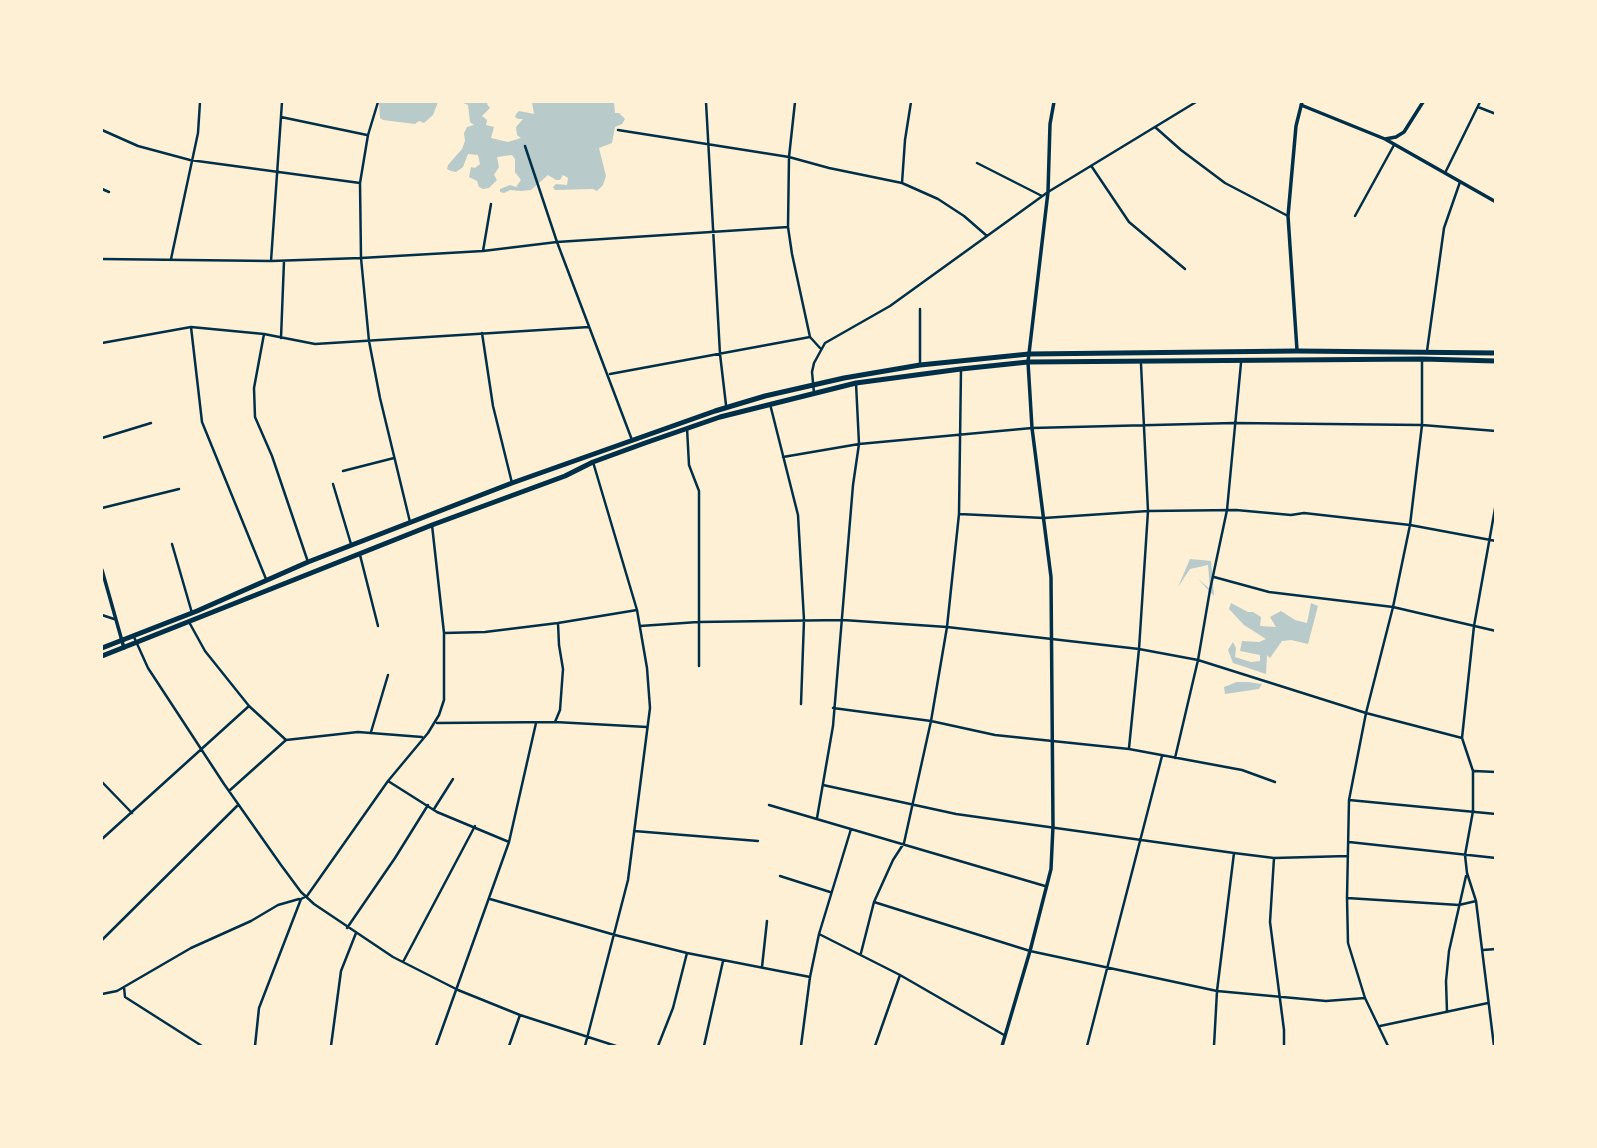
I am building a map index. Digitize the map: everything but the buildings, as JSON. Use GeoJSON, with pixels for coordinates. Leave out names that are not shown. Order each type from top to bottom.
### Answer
{"type":"FeatureCollection","features":[{"type":"Feature","properties":{"kind":"highway"},"geometry":{"type":"LineString","coordinates":[[102,656],[124,648],[134,640],[266,579],[512,483],[726,408],[813,385],[920,365],[1028,354],[1297,351],[1496,353]]}},
{"type":"Feature","properties":{"kind":"highway"},"geometry":{"type":"LineString","coordinates":[[102,648],[189,622],[359,553],[687,428],[856,383],[1028,362],[1496,360]]}},
{"type":"Feature","properties":{"kind":"highway"},"geometry":{"type":"LineString","coordinates":[[561,465],[565,476]]}},
{"type":"Feature","properties":{"kind":"street"},"geometry":{"type":"LineString","coordinates":[[171,259],[190,160],[198,133],[200,102]]}},
{"type":"Feature","properties":{"kind":"street"},"geometry":{"type":"LineString","coordinates":[[271,261],[282,102]]}},
{"type":"Feature","properties":{"kind":"street"},"geometry":{"type":"LineString","coordinates":[[378,102],[368,135],[360,183],[361,258],[369,341],[410,522]]}},
{"type":"Feature","properties":{"kind":"street"},"geometry":{"type":"LineString","coordinates":[[706,102],[720,354],[726,408]]}},
{"type":"Feature","properties":{"kind":"street"},"geometry":{"type":"LineString","coordinates":[[795,102],[789,157],[788,227],[810,337],[820,348]]}},
{"type":"Feature","properties":{"kind":"street"},"geometry":{"type":"LineString","coordinates":[[902,183],[910,102],[904,102]]}},
{"type":"Feature","properties":{"kind":"street"},"geometry":{"type":"LineString","coordinates":[[1002,1046],[1051,869],[1051,577],[1032,428],[1028,354],[1048,192],[1054,102]]}},
{"type":"Feature","properties":{"kind":"street"},"geometry":{"type":"LineString","coordinates":[[814,393],[812,372],[820,348],[833,338],[890,306],[1048,192],[1196,102]]}},
{"type":"Feature","properties":{"kind":"street"},"geometry":{"type":"LineString","coordinates":[[1294,102],[1385,139],[1496,202]]}},
{"type":"Feature","properties":{"kind":"street"},"geometry":{"type":"LineString","coordinates":[[1385,139],[1404,132],[1423,102]]}},
{"type":"Feature","properties":{"kind":"street"},"geometry":{"type":"LineString","coordinates":[[1445,173],[1480,102]]}},
{"type":"Feature","properties":{"kind":"street"},"geometry":{"type":"LineString","coordinates":[[1297,351],[1288,216],[1296,126],[1302,103]]}},
{"type":"Feature","properties":{"kind":"street"},"geometry":{"type":"LineString","coordinates":[[1478,107],[1496,114]]}},
{"type":"Feature","properties":{"kind":"street"},"geometry":{"type":"LineString","coordinates":[[281,117],[368,135]]}},
{"type":"Feature","properties":{"kind":"street"},"geometry":{"type":"LineString","coordinates":[[1155,127],[1225,183],[1288,216]]}},
{"type":"Feature","properties":{"kind":"street"},"geometry":{"type":"LineString","coordinates":[[102,130],[138,146],[190,160],[360,183]]}},
{"type":"Feature","properties":{"kind":"street"},"geometry":{"type":"LineString","coordinates":[[618,130],[789,157],[902,183],[938,199],[964,216],[987,236]]}},
{"type":"Feature","properties":{"kind":"street"},"geometry":{"type":"LineString","coordinates":[[1355,216],[1394,145]]}},
{"type":"Feature","properties":{"kind":"street"},"geometry":{"type":"LineString","coordinates":[[525,146],[557,243],[632,440]]}},
{"type":"Feature","properties":{"kind":"street"},"geometry":{"type":"LineString","coordinates":[[977,163],[1042,197]]}},
{"type":"Feature","properties":{"kind":"street"},"geometry":{"type":"LineString","coordinates":[[1092,167],[1129,222],[1185,270]]}},
{"type":"Feature","properties":{"kind":"street"},"geometry":{"type":"LineString","coordinates":[[1427,351],[1444,228],[1460,182]]}},
{"type":"Feature","properties":{"kind":"street"},"geometry":{"type":"LineString","coordinates":[[102,189],[109,191]]}},
{"type":"Feature","properties":{"kind":"street"},"geometry":{"type":"LineString","coordinates":[[483,251],[491,204]]}},
{"type":"Feature","properties":{"kind":"street"},"geometry":{"type":"LineString","coordinates":[[102,258],[284,261],[361,258],[788,227]]}},
{"type":"Feature","properties":{"kind":"street"},"geometry":{"type":"LineString","coordinates":[[281,338],[284,261]]}},
{"type":"Feature","properties":{"kind":"street"},"geometry":{"type":"LineString","coordinates":[[920,309],[920,365]]}},
{"type":"Feature","properties":{"kind":"street"},"geometry":{"type":"LineString","coordinates":[[102,343],[191,327],[264,334],[315,344],[589,327]]}},
{"type":"Feature","properties":{"kind":"street"},"geometry":{"type":"LineString","coordinates":[[191,327],[202,422],[266,579]]}},
{"type":"Feature","properties":{"kind":"street"},"geometry":{"type":"LineString","coordinates":[[482,333],[492,406],[512,483]]}},
{"type":"Feature","properties":{"kind":"street"},"geometry":{"type":"LineString","coordinates":[[264,334],[254,388],[255,418],[272,456],[308,562]]}},
{"type":"Feature","properties":{"kind":"street"},"geometry":{"type":"LineString","coordinates":[[609,374],[810,337]]}},
{"type":"Feature","properties":{"kind":"street"},"geometry":{"type":"LineString","coordinates":[[1175,758],[1198,660],[1227,510],[1241,359]]}},
{"type":"Feature","properties":{"kind":"street"},"geometry":{"type":"LineString","coordinates":[[1388,1046],[1366,998],[1348,943],[1349,800],[1366,713],[1393,607],[1410,525],[1422,425],[1422,359]]}},
{"type":"Feature","properties":{"kind":"street"},"geometry":{"type":"LineString","coordinates":[[1129,749],[1148,511],[1141,360]]}},
{"type":"Feature","properties":{"kind":"street"},"geometry":{"type":"LineString","coordinates":[[860,953],[874,902],[893,860],[904,843],[931,721],[947,627],[960,514],[961,369]]}},
{"type":"Feature","properties":{"kind":"street"},"geometry":{"type":"LineString","coordinates":[[817,818],[833,726],[853,485],[859,444],[856,383]]}},
{"type":"Feature","properties":{"kind":"street"},"geometry":{"type":"LineString","coordinates":[[770,404],[798,515],[804,620],[801,704]]}},
{"type":"Feature","properties":{"kind":"street"},"geometry":{"type":"LineString","coordinates":[[102,438],[151,423]]}},
{"type":"Feature","properties":{"kind":"street"},"geometry":{"type":"LineString","coordinates":[[783,457],[859,444],[1032,428],[1234,423],[1422,425],[1496,431]]}},
{"type":"Feature","properties":{"kind":"street"},"geometry":{"type":"LineString","coordinates":[[687,428],[689,465],[699,491],[699,666]]}},
{"type":"Feature","properties":{"kind":"street"},"geometry":{"type":"LineString","coordinates":[[343,471],[394,458]]}},
{"type":"Feature","properties":{"kind":"street"},"geometry":{"type":"LineString","coordinates":[[585,1046],[628,880],[650,708],[647,668],[637,610],[593,462]]}},
{"type":"Feature","properties":{"kind":"street"},"geometry":{"type":"LineString","coordinates":[[333,484],[352,546]]}},
{"type":"Feature","properties":{"kind":"street"},"geometry":{"type":"LineString","coordinates":[[102,508],[179,489]]}},
{"type":"Feature","properties":{"kind":"street"},"geometry":{"type":"LineString","coordinates":[[1494,1046],[1476,901],[1467,873],[1465,855],[1473,811],[1473,771],[1462,738],[1474,626],[1496,503]]}},
{"type":"Feature","properties":{"kind":"street"},"geometry":{"type":"LineString","coordinates":[[960,514],[1044,518],[1148,511],[1227,510],[1291,515],[1304,513],[1410,525],[1496,541]]}},
{"type":"Feature","properties":{"kind":"street"},"geometry":{"type":"LineString","coordinates":[[102,994],[124,987],[191,947],[251,921],[278,905],[307,896],[388,780],[436,723],[444,700],[444,633],[432,525]]}},
{"type":"Feature","properties":{"kind":"street"},"geometry":{"type":"LineString","coordinates":[[173,544],[192,613]]}},
{"type":"Feature","properties":{"kind":"street"},"geometry":{"type":"LineString","coordinates":[[359,553],[378,626]]}},
{"type":"Feature","properties":{"kind":"street"},"geometry":{"type":"LineString","coordinates":[[102,570],[124,648]]}},
{"type":"Feature","properties":{"kind":"street"},"geometry":{"type":"LineString","coordinates":[[1213,577],[1269,592],[1393,607],[1496,631]]}},
{"type":"Feature","properties":{"kind":"street"},"geometry":{"type":"LineString","coordinates":[[444,633],[485,632],[637,610]]}},
{"type":"Feature","properties":{"kind":"street"},"geometry":{"type":"LineString","coordinates":[[102,615],[114,619]]}},
{"type":"Feature","properties":{"kind":"street"},"geometry":{"type":"LineString","coordinates":[[640,626],[698,622],[843,620],[947,627],[1139,649],[1198,660],[1366,713],[1462,738]]}},
{"type":"Feature","properties":{"kind":"street"},"geometry":{"type":"LineString","coordinates":[[189,622],[205,651],[249,706],[286,740]]}},
{"type":"Feature","properties":{"kind":"street"},"geometry":{"type":"LineString","coordinates":[[555,722],[560,710],[563,669],[558,623]]}},
{"type":"Feature","properties":{"kind":"street"},"geometry":{"type":"LineString","coordinates":[[134,640],[148,668],[229,791],[281,865],[307,896],[347,928],[403,962],[458,990],[520,1015],[616,1046]]}},
{"type":"Feature","properties":{"kind":"street"},"geometry":{"type":"LineString","coordinates":[[371,732],[388,675]]}},
{"type":"Feature","properties":{"kind":"street"},"geometry":{"type":"LineString","coordinates":[[102,839],[249,706]]}},
{"type":"Feature","properties":{"kind":"street"},"geometry":{"type":"LineString","coordinates":[[833,708],[931,721],[975,732],[1052,743],[1129,749],[1242,770],[1275,782]]}},
{"type":"Feature","properties":{"kind":"street"},"geometry":{"type":"LineString","coordinates":[[436,723],[555,722],[647,727]]}},
{"type":"Feature","properties":{"kind":"street"},"geometry":{"type":"LineString","coordinates":[[436,1046],[509,842],[536,723]]}},
{"type":"Feature","properties":{"kind":"street"},"geometry":{"type":"LineString","coordinates":[[229,791],[286,740],[327,734],[371,732],[424,737]]}},
{"type":"Feature","properties":{"kind":"street"},"geometry":{"type":"LineString","coordinates":[[1087,1046],[1162,756]]}},
{"type":"Feature","properties":{"kind":"street"},"geometry":{"type":"LineString","coordinates":[[1473,771],[1496,772]]}},
{"type":"Feature","properties":{"kind":"street"},"geometry":{"type":"LineString","coordinates":[[434,810],[453,779]]}},
{"type":"Feature","properties":{"kind":"street"},"geometry":{"type":"LineString","coordinates":[[388,780],[434,810],[509,842]]}},
{"type":"Feature","properties":{"kind":"street"},"geometry":{"type":"LineString","coordinates":[[102,782],[132,813]]}},
{"type":"Feature","properties":{"kind":"street"},"geometry":{"type":"LineString","coordinates":[[822,785],[956,814],[1234,853],[1274,858],[1348,856]]}},
{"type":"Feature","properties":{"kind":"street"},"geometry":{"type":"LineString","coordinates":[[1349,800],[1496,814]]}},
{"type":"Feature","properties":{"kind":"street"},"geometry":{"type":"LineString","coordinates":[[102,940],[239,804]]}},
{"type":"Feature","properties":{"kind":"street"},"geometry":{"type":"LineString","coordinates":[[347,928],[428,805]]}},
{"type":"Feature","properties":{"kind":"street"},"geometry":{"type":"LineString","coordinates":[[769,806],[1047,886]]}},
{"type":"Feature","properties":{"kind":"street"},"geometry":{"type":"LineString","coordinates":[[403,962],[475,826]]}},
{"type":"Feature","properties":{"kind":"street"},"geometry":{"type":"LineString","coordinates":[[801,1046],[819,934],[850,829]]}},
{"type":"Feature","properties":{"kind":"street"},"geometry":{"type":"LineString","coordinates":[[634,831],[758,841]]}},
{"type":"Feature","properties":{"kind":"street"},"geometry":{"type":"LineString","coordinates":[[1348,842],[1496,858]]}},
{"type":"Feature","properties":{"kind":"street"},"geometry":{"type":"LineString","coordinates":[[1214,1046],[1217,991],[1234,853]]}},
{"type":"Feature","properties":{"kind":"street"},"geometry":{"type":"LineString","coordinates":[[1274,858],[1270,922],[1284,1046]]}},
{"type":"Feature","properties":{"kind":"street"},"geometry":{"type":"LineString","coordinates":[[1447,1012],[1448,961],[1467,873]]}},
{"type":"Feature","properties":{"kind":"street"},"geometry":{"type":"LineString","coordinates":[[780,876],[830,892]]}},
{"type":"Feature","properties":{"kind":"street"},"geometry":{"type":"LineString","coordinates":[[1347,898],[1459,905],[1476,901]]}},
{"type":"Feature","properties":{"kind":"street"},"geometry":{"type":"LineString","coordinates":[[255,1046],[259,1008],[301,899]]}},
{"type":"Feature","properties":{"kind":"street"},"geometry":{"type":"LineString","coordinates":[[489,899],[687,953],[810,977]]}},
{"type":"Feature","properties":{"kind":"street"},"geometry":{"type":"LineString","coordinates":[[874,902],[1030,951],[1217,991],[1326,1001],[1366,998]]}},
{"type":"Feature","properties":{"kind":"street"},"geometry":{"type":"LineString","coordinates":[[762,967],[767,921]]}},
{"type":"Feature","properties":{"kind":"street"},"geometry":{"type":"LineString","coordinates":[[331,1046],[341,971],[356,933]]}},
{"type":"Feature","properties":{"kind":"street"},"geometry":{"type":"LineString","coordinates":[[819,934],[860,953],[1004,1035]]}},
{"type":"Feature","properties":{"kind":"street"},"geometry":{"type":"LineString","coordinates":[[1483,950],[1496,949]]}},
{"type":"Feature","properties":{"kind":"street"},"geometry":{"type":"LineString","coordinates":[[658,1046],[673,1008],[687,953]]}},
{"type":"Feature","properties":{"kind":"street"},"geometry":{"type":"LineString","coordinates":[[704,1046],[723,960]]}},
{"type":"Feature","properties":{"kind":"street"},"geometry":{"type":"LineString","coordinates":[[875,1046],[900,975]]}},
{"type":"Feature","properties":{"kind":"street"},"geometry":{"type":"LineString","coordinates":[[124,987],[125,997]]}},
{"type":"Feature","properties":{"kind":"street"},"geometry":{"type":"LineString","coordinates":[[113,992],[202,1046]]}},
{"type":"Feature","properties":{"kind":"street"},"geometry":{"type":"LineString","coordinates":[[1380,1026],[1488,1003]]}},
{"type":"Feature","properties":{"kind":"street"},"geometry":{"type":"LineString","coordinates":[[509,1046],[520,1015]]}},
{"type":"Feature","properties":{"kind":"shaded area"},"geometry":{"type":"Polygon","coordinates":[[[379,102],[438,102],[433,115],[424,123],[419,121],[415,124],[383,120],[380,118],[379,102]]]}},
{"type":"Feature","properties":{"kind":"shaded area"},"geometry":{"type":"Polygon","coordinates":[[[461,102],[488,102],[490,108],[482,116],[487,120],[486,125],[494,127],[491,138],[508,142],[521,138],[517,135],[516,127],[523,119],[515,117],[519,111],[534,114],[532,102],[614,102],[615,113],[625,119],[615,127],[612,143],[599,148],[606,176],[597,191],[555,190],[553,187],[556,184],[567,185],[568,178],[563,175],[560,180],[556,180],[548,175],[531,190],[510,190],[504,193],[500,192],[500,189],[510,185],[516,187],[521,180],[515,172],[515,159],[512,155],[497,157],[499,167],[494,175],[497,180],[489,188],[479,187],[477,181],[469,177],[471,167],[475,168],[480,164],[478,155],[468,154],[463,167],[456,172],[447,169],[462,149],[467,127],[474,125],[470,122],[468,105],[461,102]]]}},
{"type":"Feature","properties":{"kind":"shaded area"},"geometry":{"type":"Polygon","coordinates":[[[1190,559],[1211,561],[1214,596],[1198,579],[1210,589],[1208,565],[1190,569],[1178,587],[1190,559]]]}},
{"type":"Feature","properties":{"kind":"shaded area"},"geometry":{"type":"Polygon","coordinates":[[[1231,603],[1261,617],[1260,626],[1276,627],[1270,617],[1281,611],[1295,620],[1307,623],[1311,603],[1318,606],[1308,644],[1282,641],[1270,658],[1267,655],[1266,674],[1233,663],[1228,650],[1233,642],[1236,648],[1235,657],[1251,662],[1260,661],[1260,655],[1240,651],[1242,641],[1259,642],[1266,639],[1244,625],[1229,609],[1231,603]]]}},
{"type":"Feature","properties":{"kind":"shaded area"},"geometry":{"type":"Polygon","coordinates":[[[1237,682],[1262,684],[1259,689],[1225,694],[1224,687],[1237,682]]]}}]}
